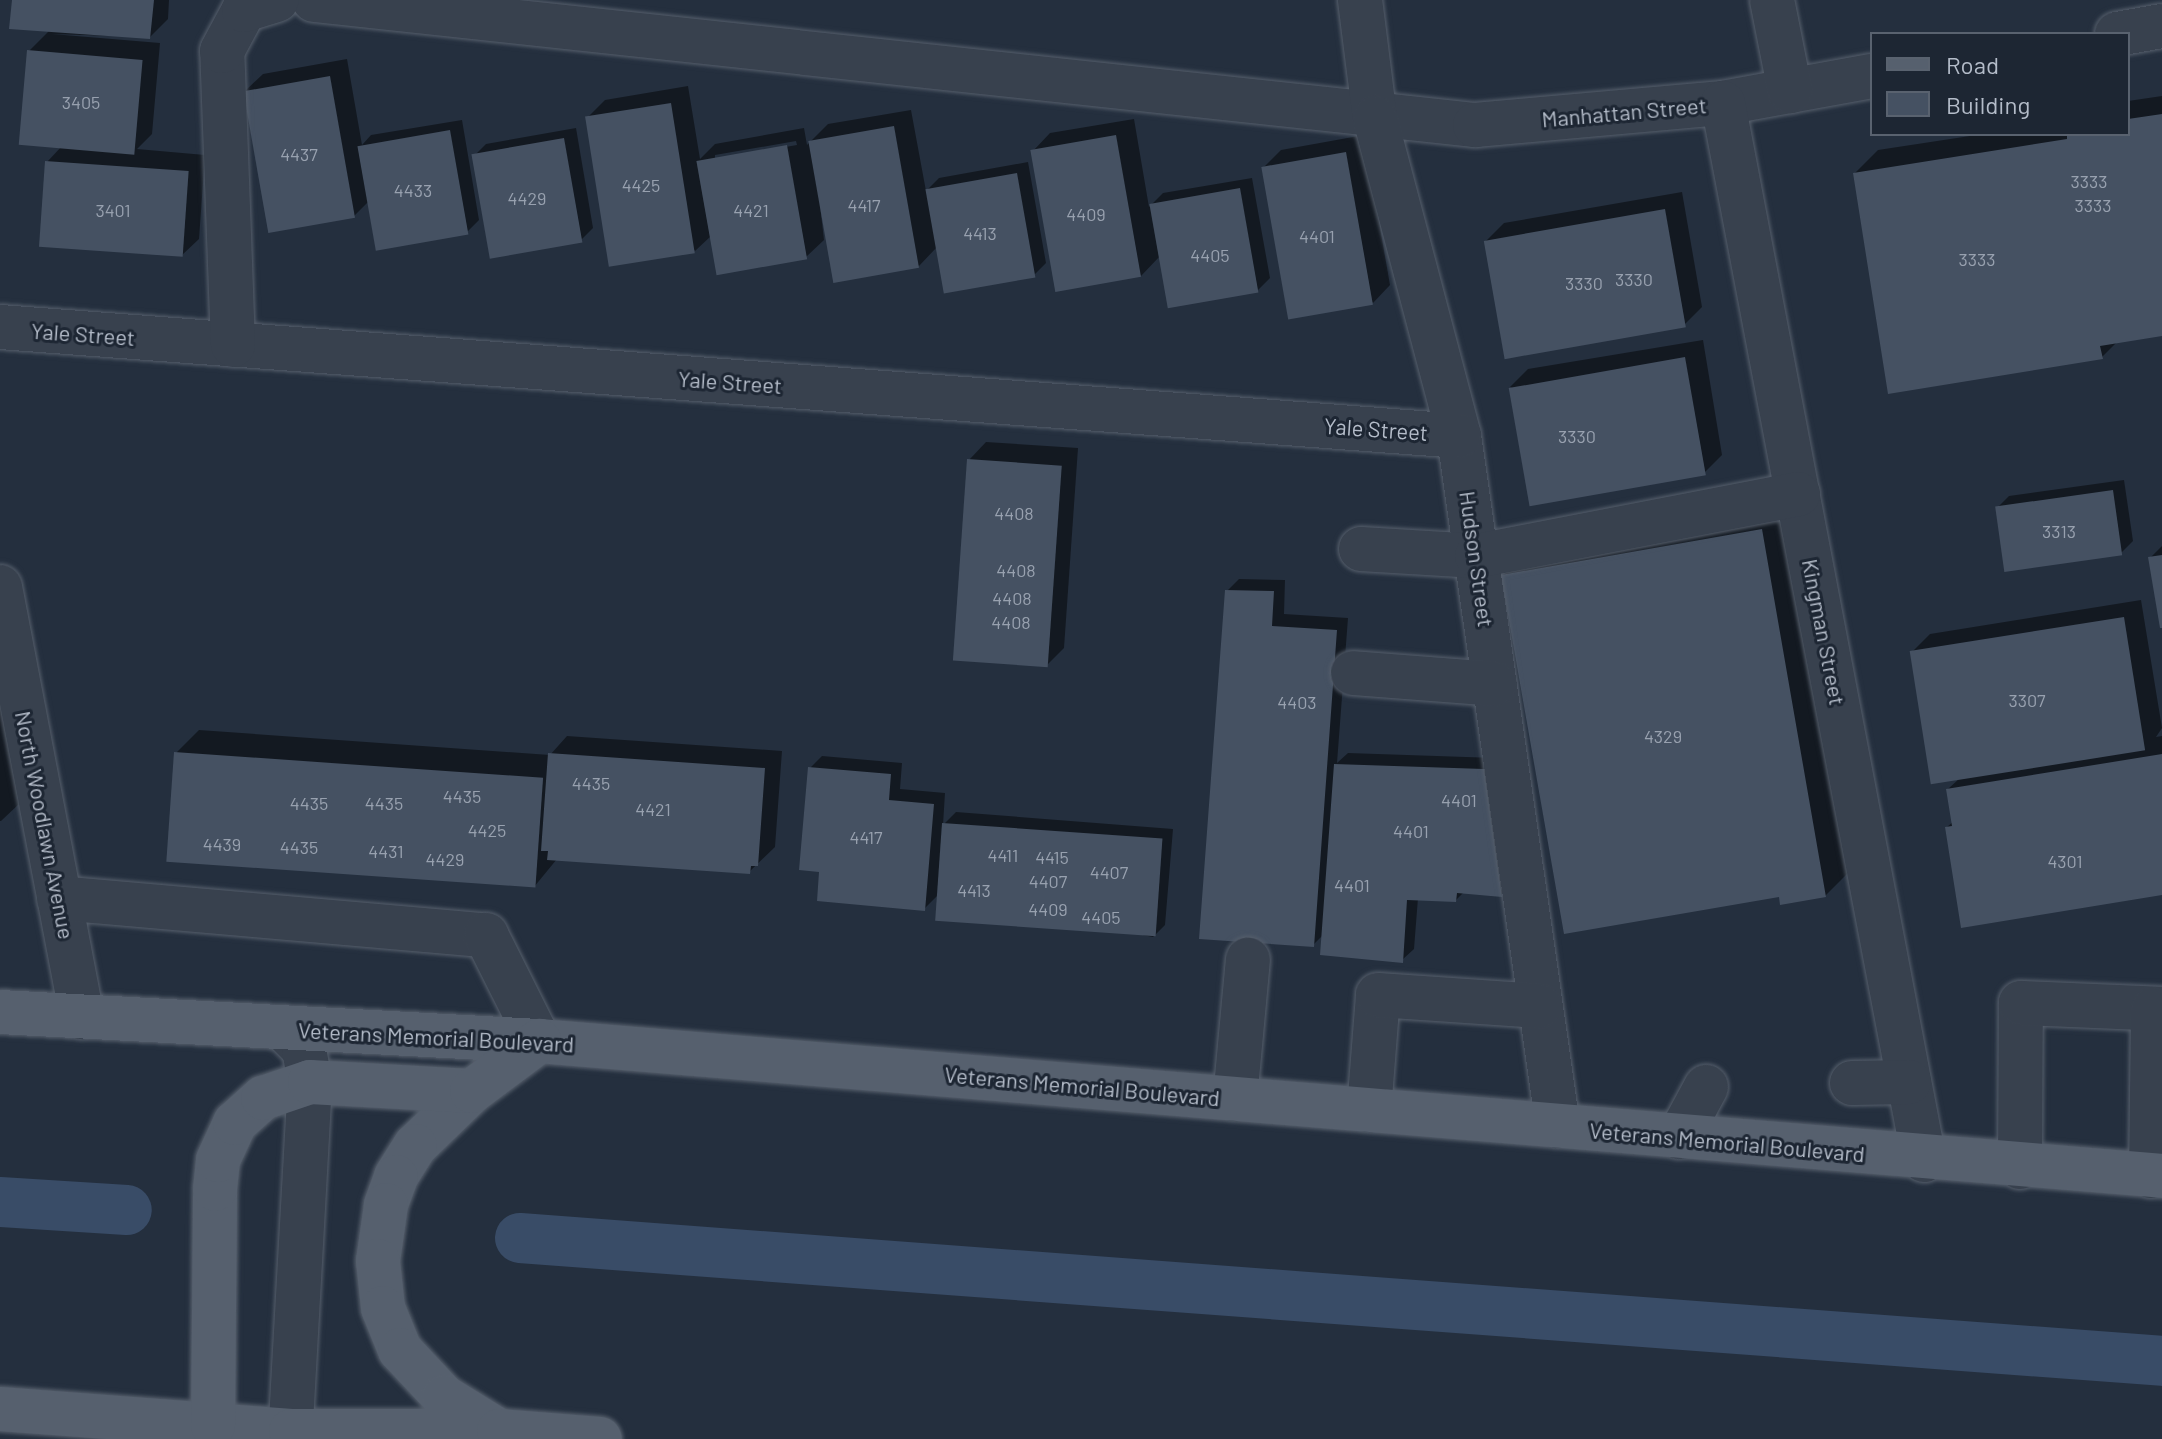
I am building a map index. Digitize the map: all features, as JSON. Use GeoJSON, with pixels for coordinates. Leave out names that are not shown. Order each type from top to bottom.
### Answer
{"type":"FeatureCollection","features":[{"type":"Feature","properties":{"kind":"main road","name":"Veterans Memorial Boulevard"},"geometry":{"type":"LineString","coordinates":[[0,1012],[539,1041],[1558,1126],[1924,1160],[2156,1176]]}},
{"type":"Feature","properties":{"kind":"main road"},"geometry":{"type":"LineString","coordinates":[[499,1431],[444,1397],[400,1350],[383,1308],[378,1261],[386,1205],[396,1177],[423,1138],[472,1091],[539,1041]]}},
{"type":"Feature","properties":{"kind":"main road"},"geometry":{"type":"LineString","coordinates":[[213,1432],[211,1342],[218,1160],[235,1123],[263,1098],[310,1082],[472,1091]]}},
{"type":"Feature","properties":{"kind":"main road"},"geometry":{"type":"LineString","coordinates":[[0,1409],[213,1432],[291,1435],[499,1431],[600,1439]]}},
{"type":"Feature","properties":{"kind":"street"},"geometry":{"type":"LineString","coordinates":[[233,345],[222,51],[244,10],[276,0]]}},
{"type":"Feature","properties":{"kind":"street","name":"Manhattan Street"},"geometry":{"type":"LineString","coordinates":[[314,0],[1375,118],[1475,125],[1723,103],[1870,76]]}},
{"type":"Feature","properties":{"kind":"street","name":"Hudson Street"},"geometry":{"type":"LineString","coordinates":[[1360,0],[1375,118],[1459,436],[1558,1126]]}},
{"type":"Feature","properties":{"kind":"street"},"geometry":{"type":"LineString","coordinates":[[1772,0],[1790,91]]}},
{"type":"Feature","properties":{"kind":"street"},"geometry":{"type":"LineString","coordinates":[[2128,32],[2162,26]]}},
{"type":"Feature","properties":{"kind":"street","name":"Kingman Street"},"geometry":{"type":"LineString","coordinates":[[1723,103],[1924,1160]]}},
{"type":"Feature","properties":{"kind":"street","name":"Yale Street"},"geometry":{"type":"LineString","coordinates":[[0,327],[1459,436]]}},
{"type":"Feature","properties":{"kind":"street"},"geometry":{"type":"LineString","coordinates":[[1361,549],[1477,556],[1798,494]]}},
{"type":"Feature","properties":{"kind":"street","name":"North Woodlawn Avenue"},"geometry":{"type":"LineString","coordinates":[[0,587],[82,1017]]}},
{"type":"Feature","properties":{"kind":"street"},"geometry":{"type":"LineString","coordinates":[[1353,673],[1495,684]]}},
{"type":"Feature","properties":{"kind":"street"},"geometry":{"type":"LineString","coordinates":[[59,898],[486,935],[539,1041]]}},
{"type":"Feature","properties":{"kind":"street"},"geometry":{"type":"LineString","coordinates":[[1235,1099],[1248,960]]}},
{"type":"Feature","properties":{"kind":"street"},"geometry":{"type":"LineString","coordinates":[[1369,1110],[1378,995],[1540,1006]]}},
{"type":"Feature","properties":{"kind":"street"},"geometry":{"type":"LineString","coordinates":[[2020,1167],[2021,1003],[2158,1009],[2156,1176]]}},
{"type":"Feature","properties":{"kind":"street"},"geometry":{"type":"LineString","coordinates":[[283,1028],[304,1049],[310,1082],[291,1435]]}},
{"type":"Feature","properties":{"kind":"street"},"geometry":{"type":"LineString","coordinates":[[1852,1083],[1909,1082]]}},
{"type":"Feature","properties":{"kind":"street"},"geometry":{"type":"LineString","coordinates":[[1679,1137],[1706,1087]]}},
{"type":"Feature","properties":{"kind":"building"},"geometry":{"type":"Polygon","coordinates":[[[12,0],[154,0],[150,39],[9,29],[12,0]]]}},
{"type":"Feature","properties":{"kind":"building"},"geometry":{"type":"Polygon","coordinates":[[[27,50],[143,60],[134,155],[19,145],[27,50]]]}},
{"type":"Feature","properties":{"kind":"building"},"geometry":{"type":"Polygon","coordinates":[[[330,76],[355,218],[268,233],[243,91],[330,76]]]}},
{"type":"Feature","properties":{"kind":"building"},"geometry":{"type":"Polygon","coordinates":[[[671,103],[695,253],[609,267],[585,117],[671,103]]]}},
{"type":"Feature","properties":{"kind":"building"},"geometry":{"type":"Polygon","coordinates":[[[2162,114],[2162,336],[2100,346],[2103,359],[1888,394],[1853,173],[2067,139],[2067,136],[2130,136],[2130,119],[2162,114]]]}},
{"type":"Feature","properties":{"kind":"building"},"geometry":{"type":"Polygon","coordinates":[[[894,126],[919,268],[833,283],[808,141],[894,126]]]}},
{"type":"Feature","properties":{"kind":"building"},"geometry":{"type":"Polygon","coordinates":[[[450,130],[468,234],[376,251],[357,146],[450,130]]]}},
{"type":"Feature","properties":{"kind":"building"},"geometry":{"type":"Polygon","coordinates":[[[1116,135],[1141,277],[1055,292],[1030,150],[1116,135]]]}},
{"type":"Feature","properties":{"kind":"building"},"geometry":{"type":"Polygon","coordinates":[[[564,138],[582,242],[490,259],[471,154],[564,138]]]}},
{"type":"Feature","properties":{"kind":"building"},"geometry":{"type":"Polygon","coordinates":[[[787,145],[807,259],[717,275],[696,161],[787,145]]]}},
{"type":"Feature","properties":{"kind":"building"},"geometry":{"type":"Polygon","coordinates":[[[1346,152],[1373,305],[1288,320],[1261,167],[1346,152]]]}},
{"type":"Feature","properties":{"kind":"building"},"geometry":{"type":"Polygon","coordinates":[[[45,161],[189,171],[183,257],[39,247],[45,161]]]}},
{"type":"Feature","properties":{"kind":"building"},"geometry":{"type":"Polygon","coordinates":[[[1017,173],[1035,277],[944,294],[925,189],[1017,173]]]}},
{"type":"Feature","properties":{"kind":"building"},"geometry":{"type":"Polygon","coordinates":[[[1240,188],[1258,292],[1168,308],[1149,204],[1240,188]]]}},
{"type":"Feature","properties":{"kind":"building"},"geometry":{"type":"Polygon","coordinates":[[[1665,209],[1686,327],[1505,359],[1484,241],[1665,209]]]}},
{"type":"Feature","properties":{"kind":"building"},"geometry":{"type":"Polygon","coordinates":[[[1685,357],[1706,475],[1530,506],[1509,388],[1685,357]]]}},
{"type":"Feature","properties":{"kind":"building"},"geometry":{"type":"Polygon","coordinates":[[[967,459],[1062,466],[1048,667],[953,661],[967,459]]]}},
{"type":"Feature","properties":{"kind":"building"},"geometry":{"type":"Polygon","coordinates":[[[2113,490],[2122,555],[2004,572],[1995,507],[2113,490]]]}},
{"type":"Feature","properties":{"kind":"building"},"geometry":{"type":"Polygon","coordinates":[[[1762,529],[1826,897],[1780,905],[1779,897],[1564,934],[1501,575],[1762,529]]]}},
{"type":"Feature","properties":{"kind":"building"},"geometry":{"type":"Polygon","coordinates":[[[2162,555],[2162,628],[2160,628],[2148,557],[2162,555]]]}},
{"type":"Feature","properties":{"kind":"building"},"geometry":{"type":"Polygon","coordinates":[[[1225,590],[1274,591],[1272,626],[1337,630],[1314,947],[1199,939],[1225,590]]]}},
{"type":"Feature","properties":{"kind":"building"},"geometry":{"type":"Polygon","coordinates":[[[2124,617],[2145,750],[1931,784],[1910,651],[2124,617]]]}},
{"type":"Feature","properties":{"kind":"building"},"geometry":{"type":"Polygon","coordinates":[[[174,752],[543,778],[535,888],[166,862],[174,752]]]}},
{"type":"Feature","properties":{"kind":"building"},"geometry":{"type":"Polygon","coordinates":[[[548,753],[765,768],[758,866],[751,866],[750,874],[547,860],[548,851],[541,851],[548,753]]]}},
{"type":"Feature","properties":{"kind":"building"},"geometry":{"type":"Polygon","coordinates":[[[2162,754],[2162,895],[1961,928],[1945,827],[1952,826],[1946,789],[2162,754]]]}},
{"type":"Feature","properties":{"kind":"building"},"geometry":{"type":"Polygon","coordinates":[[[1334,764],[1484,769],[1502,897],[1457,893],[1456,902],[1407,900],[1403,963],[1320,955],[1334,764]]]}},
{"type":"Feature","properties":{"kind":"building"},"geometry":{"type":"Polygon","coordinates":[[[808,767],[891,774],[889,800],[934,804],[925,911],[817,901],[819,872],[799,870],[808,767]]]}},
{"type":"Feature","properties":{"kind":"building"},"geometry":{"type":"Polygon","coordinates":[[[942,823],[1162,838],[1156,936],[935,921],[942,823]]]}},
{"type":"Feature","properties":{"kind":"waterway"},"geometry":{"type":"LineString","coordinates":[[0,1202],[127,1210]]}},
{"type":"Feature","properties":{"kind":"waterway"},"geometry":{"type":"LineString","coordinates":[[520,1238],[2162,1361]]}}]}
